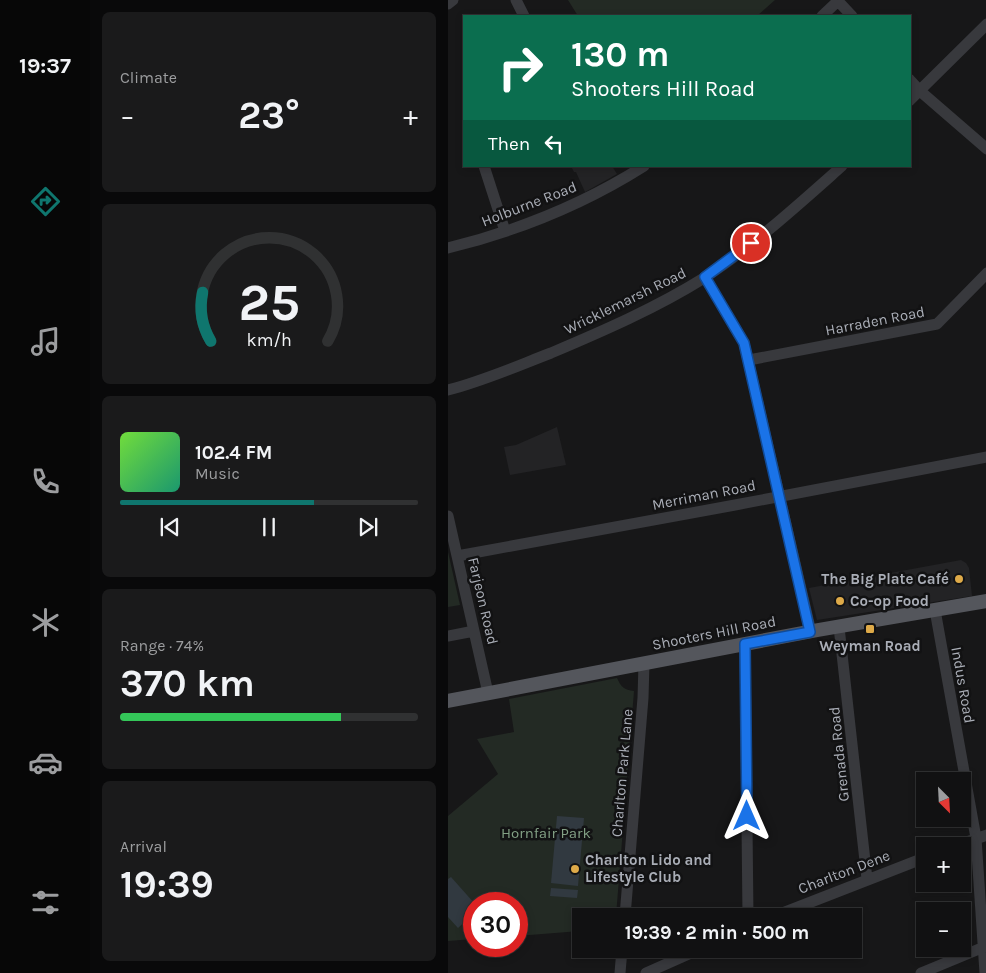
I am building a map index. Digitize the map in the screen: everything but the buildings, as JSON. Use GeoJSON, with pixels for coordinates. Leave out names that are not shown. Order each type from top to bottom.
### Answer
{"type":"FeatureCollection","features":[{"type":"Feature","properties":{"kind":"main road","name":"Shooters Hill Road"},"geometry":{"type":"LineString","coordinates":[[448,701],[745,644],[986,601]]}},
{"type":"Feature","properties":{"kind":"street"},"geometry":{"type":"LineString","coordinates":[[448,4],[453,0]]}},
{"type":"Feature","properties":{"kind":"street"},"geometry":{"type":"LineString","coordinates":[[516,0],[524,15]]}},
{"type":"Feature","properties":{"kind":"street"},"geometry":{"type":"LineString","coordinates":[[823,15],[838,0],[851,15]]}},
{"type":"Feature","properties":{"kind":"street"},"geometry":{"type":"LineString","coordinates":[[911,100],[986,24]]}},
{"type":"Feature","properties":{"kind":"street"},"geometry":{"type":"LineString","coordinates":[[911,81],[986,149]]}},
{"type":"Feature","properties":{"kind":"street"},"geometry":{"type":"LineString","coordinates":[[484,167],[505,232]]}},
{"type":"Feature","properties":{"kind":"street","name":"Holburne Road"},"geometry":{"type":"LineString","coordinates":[[448,248],[505,232],[573,205],[642,167]]}},
{"type":"Feature","properties":{"kind":"street","name":"Wricklemarsh Road"},"geometry":{"type":"LineString","coordinates":[[448,390],[494,375],[587,338],[664,301],[705,277],[777,222],[841,167]]}},
{"type":"Feature","properties":{"kind":"street","name":"Harraden Road"},"geometry":{"type":"LineString","coordinates":[[749,360],[937,324],[986,273]]}},
{"type":"Feature","properties":{"kind":"street"},"geometry":{"type":"LineString","coordinates":[[705,277],[744,343],[810,632]]}},
{"type":"Feature","properties":{"kind":"street","name":"Merriman Road"},"geometry":{"type":"LineString","coordinates":[[457,556],[986,457]]}},
{"type":"Feature","properties":{"kind":"street","name":"Farjeon Road"},"geometry":{"type":"LineString","coordinates":[[448,516],[488,693]]}},
{"type":"Feature","properties":{"kind":"street","name":"Indus Road"},"geometry":{"type":"LineString","coordinates":[[935,610],[981,837],[985,973]]}},
{"type":"Feature","properties":{"kind":"street","name":"Grenada Road"},"geometry":{"type":"LineString","coordinates":[[839,627],[868,879]]}},
{"type":"Feature","properties":{"kind":"street"},"geometry":{"type":"LineString","coordinates":[[448,636],[474,631]]}},
{"type":"Feature","properties":{"kind":"street"},"geometry":{"type":"LineString","coordinates":[[745,644],[748,908]]}},
{"type":"Feature","properties":{"kind":"street","name":"Charlton Park Lane"},"geometry":{"type":"LineString","coordinates":[[626,908],[644,663]]}},
{"type":"Feature","properties":{"kind":"street","name":"Charlton Dene"},"geometry":{"type":"LineString","coordinates":[[795,908],[916,861]]}},
{"type":"Feature","properties":{"kind":"street"},"geometry":{"type":"LineString","coordinates":[[921,973],[984,947]]}},
{"type":"Feature","properties":{"kind":"street"},"geometry":{"type":"LineString","coordinates":[[620,973],[621,958]]}},
{"type":"Feature","properties":{"kind":"street"},"geometry":{"type":"LineString","coordinates":[[646,973],[680,958]]}},
{"type":"Feature","properties":{"kind":"shaded area"},"geometry":{"type":"Polygon","coordinates":[[[572,167],[613,167],[617,174],[585,192],[576,172],[572,167]]]}},
{"type":"Feature","properties":{"kind":"shaded area"},"geometry":{"type":"Polygon","coordinates":[[[557,427],[566,465],[510,475],[504,447],[516,445],[557,427]]]}},
{"type":"Feature","properties":{"kind":"shaded area"},"geometry":{"type":"Polygon","coordinates":[[[961,560],[969,568],[972,596],[817,620],[809,588],[961,560]]]}},
{"type":"Feature","properties":{"kind":"shaded area"},"geometry":{"type":"Polygon","coordinates":[[[557,816],[584,818],[578,886],[551,883],[557,816]]]}},
{"type":"Feature","properties":{"kind":"shaded area"},"geometry":{"type":"Polygon","coordinates":[[[451,877],[464,892],[463,923],[458,928],[448,917],[448,879],[451,877]]]}},
{"type":"Feature","properties":{"kind":"shaded area"},"geometry":{"type":"Polygon","coordinates":[[[551,888],[578,890],[577,898],[550,896],[551,888]]]}},
{"type":"Feature","properties":{"kind":"green space"},"geometry":{"type":"Polygon","coordinates":[[[568,0],[775,0],[758,15],[577,15],[568,0]]]}},
{"type":"Feature","properties":{"kind":"green space"},"geometry":{"type":"Polygon","coordinates":[[[448,552],[460,605],[448,607],[448,552]]]}},
{"type":"Feature","properties":{"kind":"green space","name":"Hornfair Park"},"geometry":{"type":"Polygon","coordinates":[[[617,678],[623,688],[634,691],[617,908],[572,908],[572,932],[528,935],[528,892],[463,892],[463,940],[448,941],[448,816],[498,774],[477,739],[514,732],[509,699],[617,678]]]}},
{"type":"Feature","properties":{"kind":"place","name":"The Big Plate Café"},"geometry":{"type":"Point","coordinates":[959,579]}},
{"type":"Feature","properties":{"kind":"place","name":"Co-op Food"},"geometry":{"type":"Point","coordinates":[840,601]}},
{"type":"Feature","properties":{"kind":"place","name":"Weyman Road"},"geometry":{"type":"Point","coordinates":[870,629]}},
{"type":"Feature","properties":{"kind":"place","name":"Charlton Lido and Lifestyle Club"},"geometry":{"type":"Point","coordinates":[575,869]}},
{"type":"Feature","properties":{"kind":"route"},"geometry":{"type":"LineString","coordinates":[[747,816],[745,644],[810,632],[744,343],[705,277],[751,243]]}}]}
